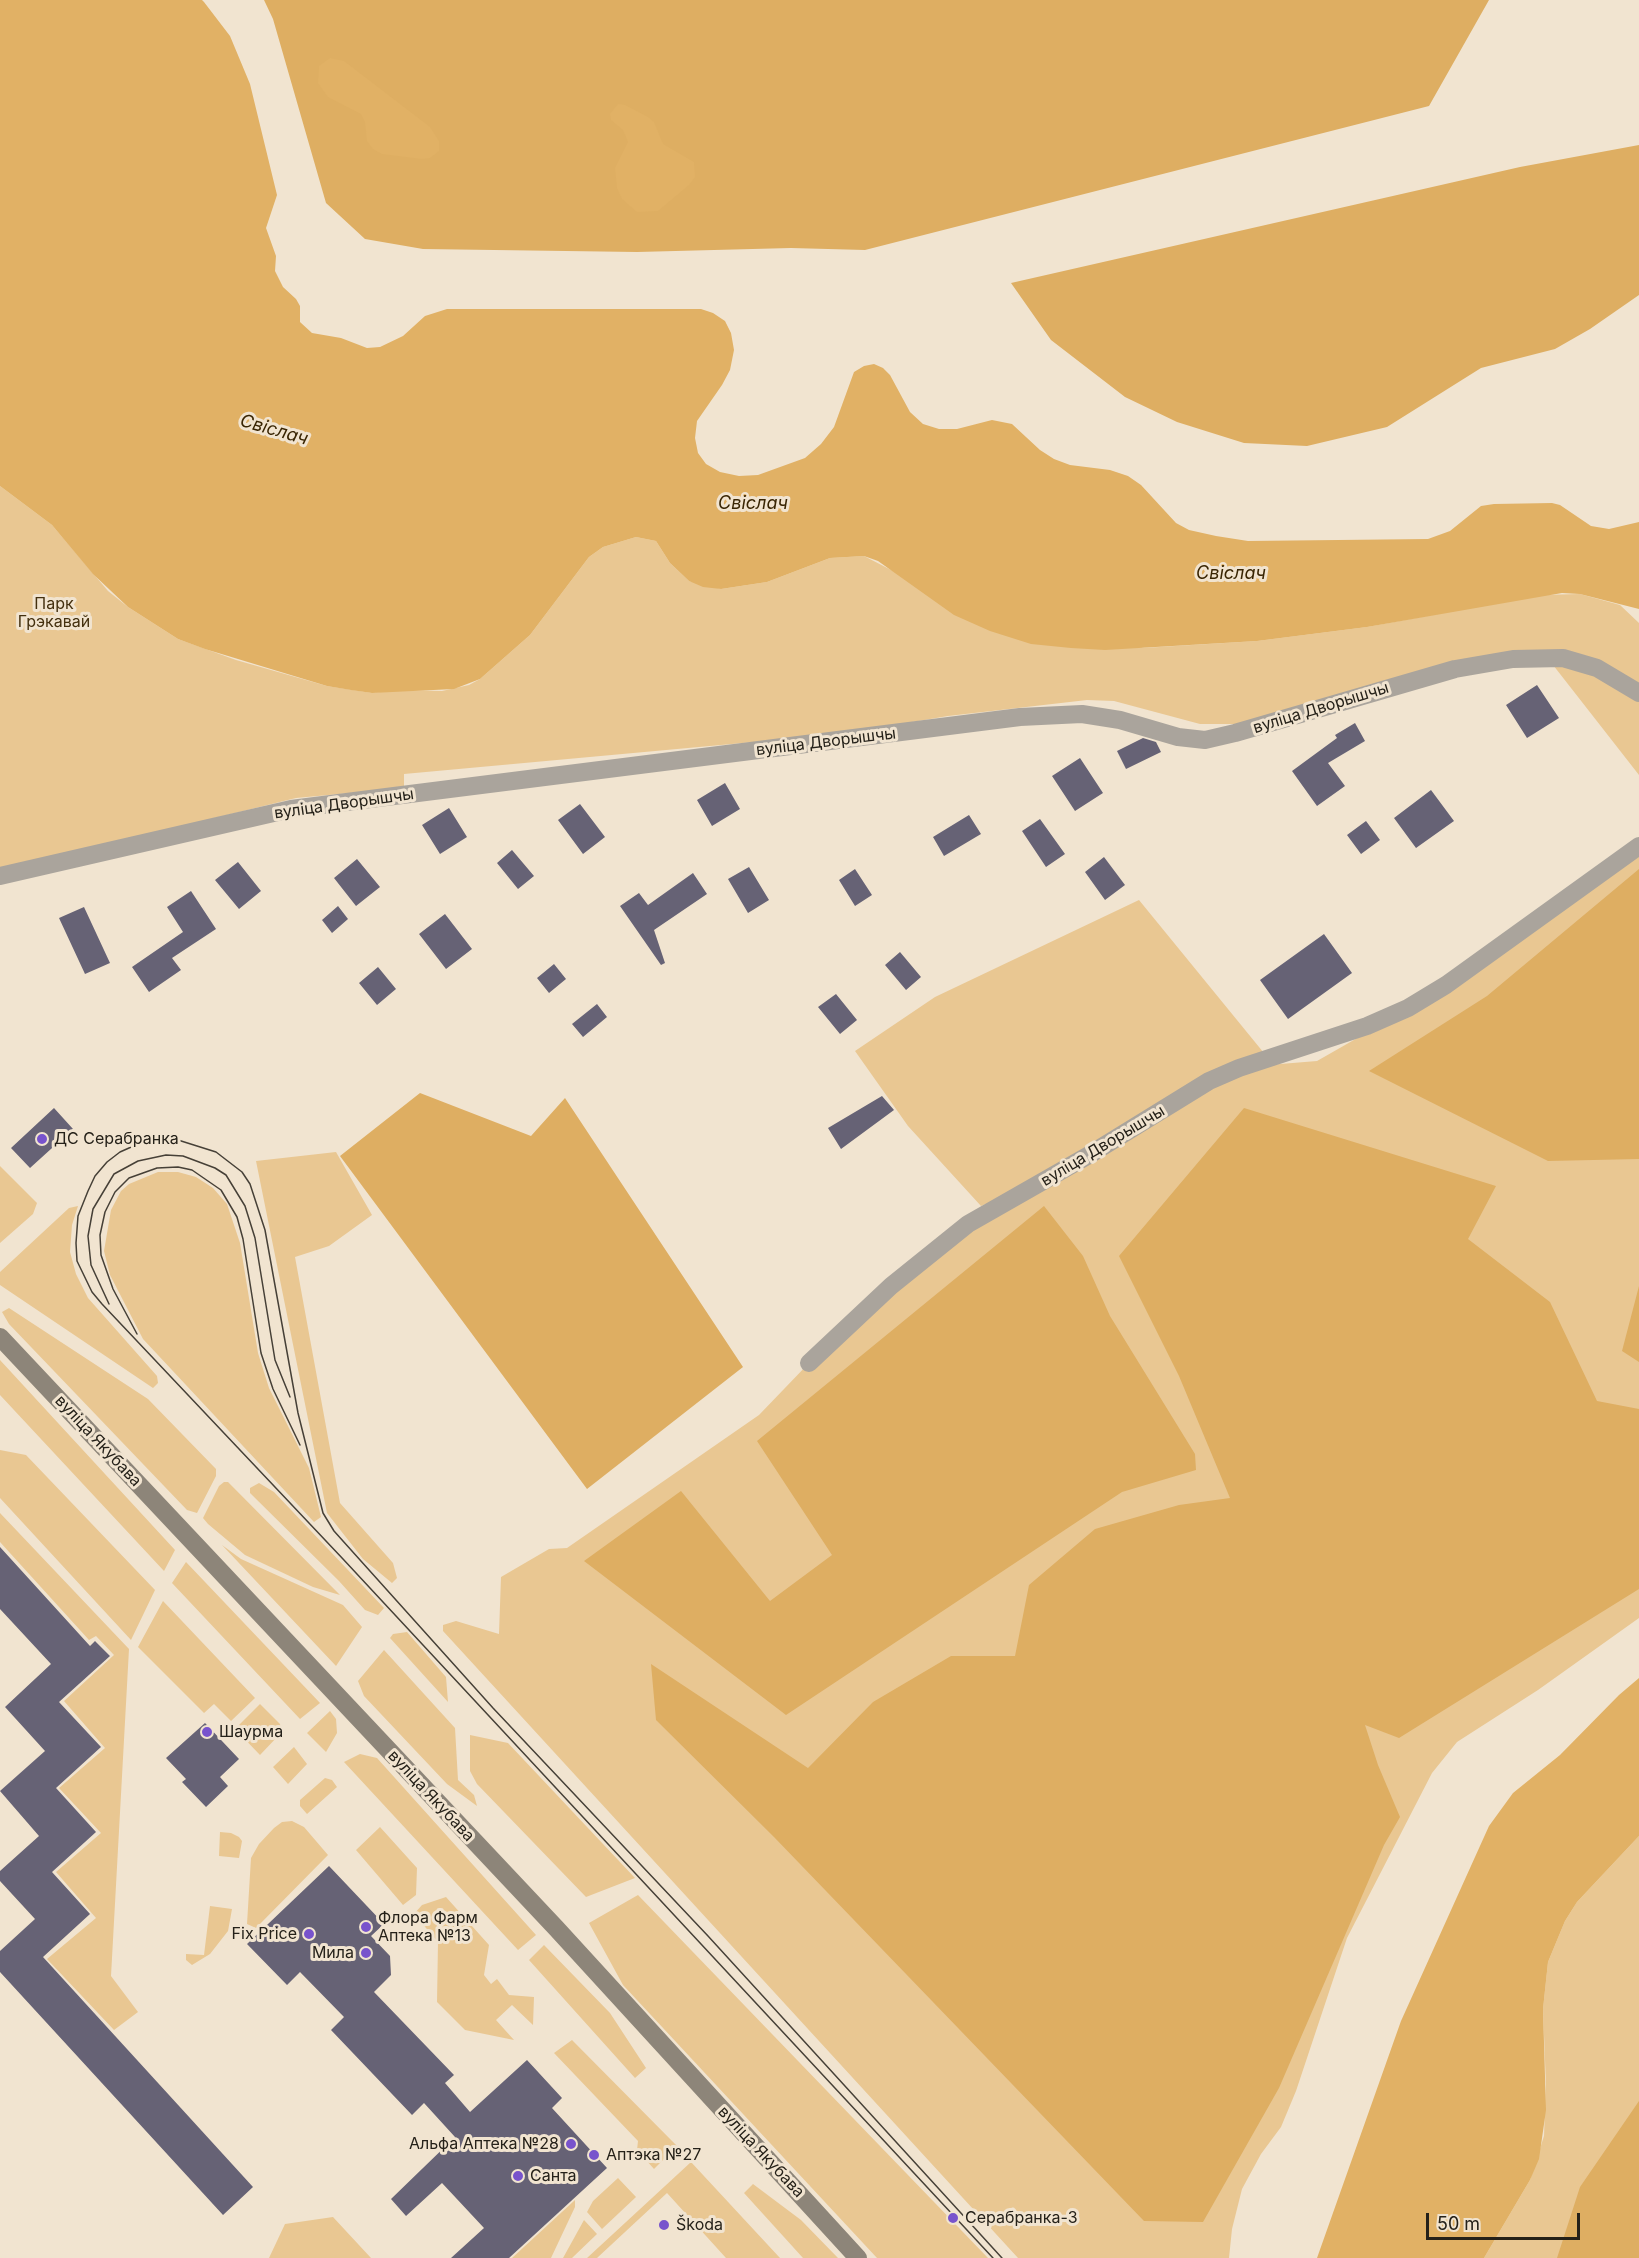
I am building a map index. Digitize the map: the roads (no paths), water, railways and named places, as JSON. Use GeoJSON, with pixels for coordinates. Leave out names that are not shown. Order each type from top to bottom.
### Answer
{"type":"FeatureCollection","features":[{"type":"Feature","properties":{"kind":"main road","name":"вуліца Якубава"},"geometry":{"type":"LineString","coordinates":[[0,1337],[556,1928],[858,2258]]}},
{"type":"Feature","properties":{"kind":"street","name":"вуліца Дворышчы"},"geometry":{"type":"LineString","coordinates":[[0,876],[291,809],[1020,717],[1082,714],[1120,720],[1178,737],[1205,740],[1455,669],[1514,659],[1563,658],[1597,668],[1639,693]]}},
{"type":"Feature","properties":{"kind":"street","name":"вуліца Дворышчы"},"geometry":{"type":"LineString","coordinates":[[809,1363],[830,1347],[891,1286],[968,1224],[1089,1155],[1209,1081],[1239,1068],[1367,1026],[1408,1008],[1446,985],[1639,846]]}},
{"type":"Feature","properties":{"kind":"water","name":"Свіслач"},"geometry":{"type":"Polygon","coordinates":[[[0,0],[202,0],[204,2],[230,36],[250,84],[277,195],[266,228],[276,256],[275,271],[283,287],[300,306],[300,322],[312,333],[341,338],[367,348],[380,347],[403,336],[425,316],[447,309],[701,309],[725,321],[731,333],[734,350],[730,370],[697,421],[695,438],[698,453],[706,464],[720,472],[739,476],[758,475],[805,458],[821,444],[834,427],[854,372],[864,366],[874,364],[883,368],[890,375],[910,412],[923,424],[939,429],[957,429],[992,420],[1012,424],[1040,450],[1054,459],[1070,465],[1110,470],[1128,476],[1141,485],[1176,523],[1189,530],[1216,536],[1248,541],[1428,539],[1450,531],[1481,506],[1494,504],[1552,503],[1560,505],[1591,526],[1609,529],[1639,522],[1639,609],[1580,594],[1562,593],[1367,627],[1257,641],[1105,650],[1071,648],[1031,644],[990,631],[954,615],[878,561],[864,556],[830,558],[767,582],[721,589],[703,587],[689,581],[670,563],[656,541],[636,537],[603,547],[589,557],[530,635],[480,679],[454,689],[372,693],[327,686],[178,639],[128,607],[93,574],[52,525],[0,486],[0,0]]]}},
{"type":"Feature","properties":{"kind":"water"},"geometry":{"type":"Polygon","coordinates":[[[330,58],[344,61],[430,127],[439,141],[439,151],[430,158],[422,159],[382,154],[373,149],[367,141],[365,122],[361,114],[328,97],[318,83],[319,66],[330,58]]]}},
{"type":"Feature","properties":{"kind":"water"},"geometry":{"type":"Polygon","coordinates":[[[618,104],[625,105],[648,117],[654,122],[663,144],[694,162],[695,177],[689,185],[658,211],[637,212],[622,199],[617,188],[615,168],[628,142],[623,130],[611,120],[610,114],[618,104]]]}},
{"type":"Feature","properties":{"kind":"water"},"geometry":{"type":"Polygon","coordinates":[[[1639,1678],[1639,1836],[1577,1902],[1565,1921],[1548,1962],[1543,2009],[1546,2110],[1539,2159],[1530,2180],[1484,2258],[1317,2258],[1401,2021],[1489,1826],[1513,1793],[1560,1755],[1639,1678]]]}},
{"type":"Feature","properties":{"kind":"tram line"},"geometry":{"type":"LineString","coordinates":[[993,2258],[92,1292],[77,1261],[78,1216],[95,1176],[107,1162],[120,1152],[138,1144],[178,1140],[216,1152],[242,1172],[250,1184],[265,1230],[298,1413],[323,1513],[334,1531],[493,1708],[708,1936],[1002,2258]]}},
{"type":"Feature","properties":{"kind":"tram line"},"geometry":{"type":"LineString","coordinates":[[109,1304],[91,1265],[88,1236],[93,1209],[114,1174],[138,1161],[166,1155],[183,1156],[215,1168],[226,1175],[245,1206],[255,1238],[275,1360],[290,1397]]}},
{"type":"Feature","properties":{"kind":"tram line"},"geometry":{"type":"LineString","coordinates":[[137,1334],[113,1289],[101,1255],[100,1235],[105,1212],[115,1192],[129,1178],[157,1168],[178,1167],[192,1170],[221,1190],[237,1217],[243,1239],[261,1353],[273,1389],[300,1445]]}},
{"type":"Feature","properties":{"kind":"place","name":"ДС Серабранка"},"geometry":{"type":"Point","coordinates":[42,1139]}},
{"type":"Feature","properties":{"kind":"place","name":"Шаурма"},"geometry":{"type":"Point","coordinates":[207,1732]}},
{"type":"Feature","properties":{"kind":"place","name":"Флора Фарм Аптека №13"},"geometry":{"type":"Point","coordinates":[366,1927]}},
{"type":"Feature","properties":{"kind":"place","name":"Fix Price"},"geometry":{"type":"Point","coordinates":[309,1934]}},
{"type":"Feature","properties":{"kind":"place","name":"Мила"},"geometry":{"type":"Point","coordinates":[366,1953]}},
{"type":"Feature","properties":{"kind":"place","name":"Альфа Аптека №28"},"geometry":{"type":"Point","coordinates":[571,2144]}},
{"type":"Feature","properties":{"kind":"place","name":"Аптэка №27"},"geometry":{"type":"Point","coordinates":[594,2155]}},
{"type":"Feature","properties":{"kind":"place","name":"Санта"},"geometry":{"type":"Point","coordinates":[518,2176]}},
{"type":"Feature","properties":{"kind":"place","name":"Серабранка-3"},"geometry":{"type":"Point","coordinates":[953,2218]}},
{"type":"Feature","properties":{"kind":"place","name":"Škoda"},"geometry":{"type":"Point","coordinates":[664,2225]}},
{"type":"Feature","properties":{"kind":"park label","name":"Парк Грэкавай"},"geometry":{"type":"Point","coordinates":[54,613]}}]}
